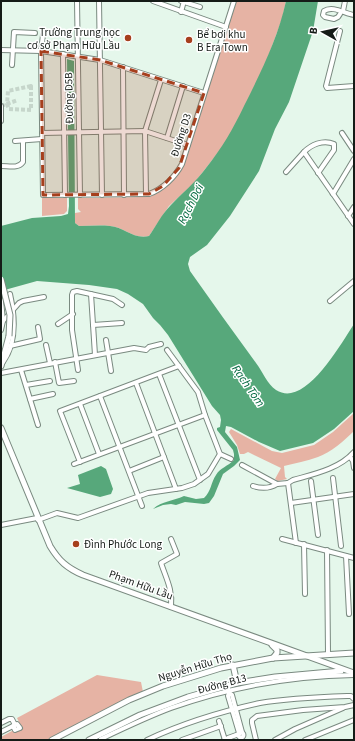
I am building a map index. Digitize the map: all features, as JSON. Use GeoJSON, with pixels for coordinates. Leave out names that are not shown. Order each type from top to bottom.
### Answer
{"type":"FeatureCollection","features":[{"type":"Feature","properties":{"kind":"main road"},"geometry":{"type":"LineString","coordinates":[[1,279],[10,315],[9,336],[1,365]]}},
{"type":"Feature","properties":{"kind":"main road","name":"Phạm Hữu Lầu"},"geometry":{"type":"LineString","coordinates":[[1,428],[50,546],[60,561],[69,568],[82,575],[346,671]]}},
{"type":"Feature","properties":{"kind":"main road"},"geometry":{"type":"LineString","coordinates":[[270,643],[276,647],[277,650],[277,653],[273,658]]}},
{"type":"Feature","properties":{"kind":"main road","name":"Nguyễn Hữu Thọ"},"geometry":{"type":"LineString","coordinates":[[52,740],[129,700],[163,686],[233,665],[273,658],[354,652]]}},
{"type":"Feature","properties":{"kind":"main road"},"geometry":{"type":"LineString","coordinates":[[233,665],[237,683]]}},
{"type":"Feature","properties":{"kind":"main road"},"geometry":{"type":"LineString","coordinates":[[90,740],[101,738],[140,715],[183,699],[229,690],[237,683],[275,676],[332,671],[346,671],[354,673]]}},
{"type":"Feature","properties":{"kind":"street","name":"Đường D5B"},"geometry":{"type":"LineString","coordinates":[[77,1],[78,195]]}},
{"type":"Feature","properties":{"kind":"street"},"geometry":{"type":"LineString","coordinates":[[99,1],[102,195]]}},
{"type":"Feature","properties":{"kind":"street"},"geometry":{"type":"LineString","coordinates":[[153,1],[226,27]]}},
{"type":"Feature","properties":{"kind":"street"},"geometry":{"type":"LineString","coordinates":[[181,12],[183,1],[200,7]]}},
{"type":"Feature","properties":{"kind":"street","name":"Đường D3"},"geometry":{"type":"LineString","coordinates":[[67,195],[146,194],[160,188],[174,175],[182,164],[234,1]]}},
{"type":"Feature","properties":{"kind":"street"},"geometry":{"type":"LineString","coordinates":[[345,1],[341,12],[354,14]]}},
{"type":"Feature","properties":{"kind":"street"},"geometry":{"type":"LineString","coordinates":[[340,31],[326,86],[327,88],[354,86]]}},
{"type":"Feature","properties":{"kind":"street"},"geometry":{"type":"LineString","coordinates":[[12,65],[14,32],[35,33]]}},
{"type":"Feature","properties":{"kind":"street"},"geometry":{"type":"LineString","coordinates":[[43,35],[43,195],[67,195],[66,132],[62,54]]}},
{"type":"Feature","properties":{"kind":"street"},"geometry":{"type":"LineString","coordinates":[[1,50],[42,51],[100,60],[204,94]]}},
{"type":"Feature","properties":{"kind":"street"},"geometry":{"type":"LineString","coordinates":[[123,67],[124,195]]}},
{"type":"Feature","properties":{"kind":"street"},"geometry":{"type":"LineString","coordinates":[[146,194],[145,131],[161,80]]}},
{"type":"Feature","properties":{"kind":"street"},"geometry":{"type":"LineString","coordinates":[[166,138],[182,86]]}},
{"type":"Feature","properties":{"kind":"street"},"geometry":{"type":"LineString","coordinates":[[1,106],[1,121]]}},
{"type":"Feature","properties":{"kind":"street"},"geometry":{"type":"LineString","coordinates":[[42,133],[145,131],[188,145]]}},
{"type":"Feature","properties":{"kind":"street"},"geometry":{"type":"LineString","coordinates":[[342,133],[354,152]]}},
{"type":"Feature","properties":{"kind":"street"},"geometry":{"type":"LineString","coordinates":[[16,141],[42,139]]}},
{"type":"Feature","properties":{"kind":"street"},"geometry":{"type":"LineString","coordinates":[[1,166],[16,167],[22,164],[23,141]]}},
{"type":"Feature","properties":{"kind":"street"},"geometry":{"type":"LineString","coordinates":[[286,172],[304,152],[314,144],[328,142],[334,144],[334,150],[318,173]]}},
{"type":"Feature","properties":{"kind":"street"},"geometry":{"type":"LineString","coordinates":[[304,152],[354,224]]}},
{"type":"Feature","properties":{"kind":"street"},"geometry":{"type":"LineString","coordinates":[[332,194],[354,159]]}},
{"type":"Feature","properties":{"kind":"street"},"geometry":{"type":"LineString","coordinates":[[348,216],[354,207]]}},
{"type":"Feature","properties":{"kind":"street"},"geometry":{"type":"LineString","coordinates":[[330,301],[354,281]]}},
{"type":"Feature","properties":{"kind":"street"},"geometry":{"type":"LineString","coordinates":[[78,370],[72,330],[73,292],[78,291],[113,299],[122,305]]}},
{"type":"Feature","properties":{"kind":"street"},"geometry":{"type":"LineString","coordinates":[[1,365],[7,356],[14,325],[10,294]]}},
{"type":"Feature","properties":{"kind":"street"},"geometry":{"type":"LineString","coordinates":[[91,294],[96,355]]}},
{"type":"Feature","properties":{"kind":"street"},"geometry":{"type":"LineString","coordinates":[[2,321],[19,303],[44,297]]}},
{"type":"Feature","properties":{"kind":"street"},"geometry":{"type":"LineString","coordinates":[[1,330],[2,305]]}},
{"type":"Feature","properties":{"kind":"street"},"geometry":{"type":"LineString","coordinates":[[58,324],[73,314]]}},
{"type":"Feature","properties":{"kind":"street"},"geometry":{"type":"LineString","coordinates":[[93,325],[122,323]]}},
{"type":"Feature","properties":{"kind":"street"},"geometry":{"type":"LineString","coordinates":[[10,346],[40,339],[38,327]]}},
{"type":"Feature","properties":{"kind":"street"},"geometry":{"type":"LineString","coordinates":[[106,340],[111,371]]}},
{"type":"Feature","properties":{"kind":"street"},"geometry":{"type":"LineString","coordinates":[[1,373],[134,348],[146,350],[149,347],[161,344]]}},
{"type":"Feature","properties":{"kind":"street"},"geometry":{"type":"LineString","coordinates":[[46,345],[50,363]]}},
{"type":"Feature","properties":{"kind":"street"},"geometry":{"type":"LineString","coordinates":[[167,350],[198,392],[220,454],[230,459]]}},
{"type":"Feature","properties":{"kind":"street"},"geometry":{"type":"LineString","coordinates":[[55,362],[59,383],[74,381]]}},
{"type":"Feature","properties":{"kind":"street"},"geometry":{"type":"LineString","coordinates":[[80,462],[60,411],[180,366]]}},
{"type":"Feature","properties":{"kind":"street"},"geometry":{"type":"LineString","coordinates":[[21,370],[38,425]]}},
{"type":"Feature","properties":{"kind":"street"},"geometry":{"type":"LineString","coordinates":[[159,374],[200,480]]}},
{"type":"Feature","properties":{"kind":"street"},"geometry":{"type":"LineString","coordinates":[[26,385],[50,381]]}},
{"type":"Feature","properties":{"kind":"street"},"geometry":{"type":"LineString","coordinates":[[136,383],[176,489]]}},
{"type":"Feature","properties":{"kind":"street"},"geometry":{"type":"LineString","coordinates":[[30,399],[53,394]]}},
{"type":"Feature","properties":{"kind":"street"},"geometry":{"type":"LineString","coordinates":[[100,396],[142,506]]}},
{"type":"Feature","properties":{"kind":"street"},"geometry":{"type":"LineString","coordinates":[[80,404],[99,454]]}},
{"type":"Feature","properties":{"kind":"street"},"geometry":{"type":"LineString","coordinates":[[74,464],[205,415]]}},
{"type":"Feature","properties":{"kind":"street"},"geometry":{"type":"LineString","coordinates":[[253,486],[265,488],[277,484],[288,484],[292,480],[332,468],[350,457],[354,452]]}},
{"type":"Feature","properties":{"kind":"street"},"geometry":{"type":"LineString","coordinates":[[1,525],[38,519],[57,514],[78,518],[148,492],[176,489],[194,484],[208,474],[220,454]]}},
{"type":"Feature","properties":{"kind":"street"},"geometry":{"type":"LineString","coordinates":[[129,471],[164,456]]}},
{"type":"Feature","properties":{"kind":"street"},"geometry":{"type":"LineString","coordinates":[[350,457],[353,461],[354,468]]}},
{"type":"Feature","properties":{"kind":"street"},"geometry":{"type":"LineString","coordinates":[[242,465],[277,484]]}},
{"type":"Feature","properties":{"kind":"street"},"geometry":{"type":"LineString","coordinates":[[333,478],[341,546]]}},
{"type":"Feature","properties":{"kind":"street"},"geometry":{"type":"LineString","coordinates":[[311,481],[318,536]]}},
{"type":"Feature","properties":{"kind":"street"},"geometry":{"type":"LineString","coordinates":[[288,484],[296,543]]}},
{"type":"Feature","properties":{"kind":"street"},"geometry":{"type":"LineString","coordinates":[[290,503],[354,494]]}},
{"type":"Feature","properties":{"kind":"street"},"geometry":{"type":"LineString","coordinates":[[171,539],[177,554],[161,563],[172,592],[171,607]]}},
{"type":"Feature","properties":{"kind":"street"},"geometry":{"type":"LineString","coordinates":[[282,539],[354,558]]}},
{"type":"Feature","properties":{"kind":"street"},"geometry":{"type":"LineString","coordinates":[[304,544],[305,594]]}},
{"type":"Feature","properties":{"kind":"street"},"geometry":{"type":"LineString","coordinates":[[327,550],[328,654]]}},
{"type":"Feature","properties":{"kind":"street"},"geometry":{"type":"LineString","coordinates":[[346,556],[349,614]]}},
{"type":"Feature","properties":{"kind":"street","name":"Đường B13"},"geometry":{"type":"LineString","coordinates":[[229,690],[258,684],[354,673]]}},
{"type":"Feature","properties":{"kind":"street"},"geometry":{"type":"LineString","coordinates":[[229,690],[228,696],[242,736]]}},
{"type":"Feature","properties":{"kind":"street"},"geometry":{"type":"LineString","coordinates":[[147,740],[184,724],[259,704],[303,698],[351,696],[354,699]]}},
{"type":"Feature","properties":{"kind":"street"},"geometry":{"type":"LineString","coordinates":[[256,740],[252,720],[257,716],[303,710],[333,710],[354,705]]}},
{"type":"Feature","properties":{"kind":"street"},"geometry":{"type":"LineString","coordinates":[[275,740],[333,710]]}},
{"type":"Feature","properties":{"kind":"street"},"geometry":{"type":"LineString","coordinates":[[1,723],[12,719],[14,726],[1,732]]}},
{"type":"Feature","properties":{"kind":"street"},"geometry":{"type":"LineString","coordinates":[[305,740],[354,720]]}},
{"type":"Feature","properties":{"kind":"street"},"geometry":{"type":"LineString","coordinates":[[219,721],[225,740],[254,732]]}},
{"type":"Feature","properties":{"kind":"street"},"geometry":{"type":"LineString","coordinates":[[182,740],[221,726]]}},
{"type":"Feature","properties":{"kind":"highlighted area"},"geometry":{"type":"Polygon","coordinates":[[[41,51],[100,60],[204,93],[179,168],[163,186],[149,194],[43,195],[41,51]]]}},
{"type":"Feature","properties":{"kind":"shaded area"},"geometry":{"type":"Polygon","coordinates":[[[236,1],[286,1],[282,19],[265,65],[226,142],[194,183],[169,206],[149,236],[144,237],[134,235],[110,226],[79,226],[75,223],[75,213],[81,212],[78,209],[78,198],[142,197],[154,194],[163,189],[182,169],[236,1]]]}},
{"type":"Feature","properties":{"kind":"shaded area"},"geometry":{"type":"Polygon","coordinates":[[[42,198],[67,198],[67,211],[64,214],[42,216],[42,198]]]}},
{"type":"Feature","properties":{"kind":"shaded area"},"geometry":{"type":"Polygon","coordinates":[[[354,413],[354,431],[323,455],[310,460],[284,466],[285,477],[287,479],[278,481],[275,479],[281,468],[248,452],[240,454],[237,445],[229,432],[231,429],[272,451],[282,453],[314,445],[333,432],[354,413]]]}},
{"type":"Feature","properties":{"kind":"shaded area"},"geometry":{"type":"Polygon","coordinates":[[[97,675],[141,682],[143,692],[49,740],[1,740],[1,737],[21,726],[17,718],[97,675]]]}},
{"type":"Feature","properties":{"kind":"water"},"geometry":{"type":"Polygon","coordinates":[[[286,1],[318,1],[313,31],[289,102],[275,129],[259,171],[230,216],[207,245],[190,257],[188,264],[190,271],[268,381],[276,390],[280,392],[291,393],[300,390],[318,375],[335,354],[354,324],[354,411],[334,429],[313,443],[280,451],[226,426],[225,432],[237,447],[240,460],[223,474],[214,496],[209,503],[204,504],[185,502],[176,505],[163,505],[153,509],[156,506],[184,496],[196,499],[204,498],[208,493],[214,478],[222,469],[234,460],[233,450],[217,430],[217,428],[220,427],[220,415],[212,406],[168,335],[143,304],[128,294],[117,289],[89,285],[37,281],[1,291],[1,226],[32,218],[61,216],[68,214],[67,59],[74,61],[75,223],[79,226],[110,226],[134,235],[144,237],[149,236],[167,209],[202,173],[217,153],[231,130],[268,55],[283,15],[286,1]]]}},
{"type":"Feature","properties":{"kind":"water"},"geometry":{"type":"Polygon","coordinates":[[[101,466],[106,469],[113,489],[111,494],[100,497],[67,488],[80,484],[78,475],[101,466]]]}},
{"type":"Feature","properties":{"kind":"tunnel"},"geometry":{"type":"LineString","coordinates":[[31,86],[31,110],[9,109],[7,104],[8,91],[31,86]]}},
{"type":"Feature","properties":{"kind":"tunnel"},"geometry":{"type":"LineString","coordinates":[[1,106],[18,100]]}},
{"type":"Feature","properties":{"kind":"place","name":"Trường Trung học cơ sở Phạm Hữu Lầu"},"geometry":{"type":"Point","coordinates":[128,38]}},
{"type":"Feature","properties":{"kind":"place","name":"Bể bơi khu B Era Town"},"geometry":{"type":"Point","coordinates":[189,40]}},
{"type":"Feature","properties":{"kind":"place","name":"Đình Phước Long"},"geometry":{"type":"Point","coordinates":[76,544]}},
{"type":"Feature","properties":{"kind":"water label","name":"Rạch Dơi"},"geometry":{"type":"Point","coordinates":[191,204]}},
{"type":"Feature","properties":{"kind":"water label","name":"Rạch Tôm"},"geometry":{"type":"Point","coordinates":[248,386]}}]}
